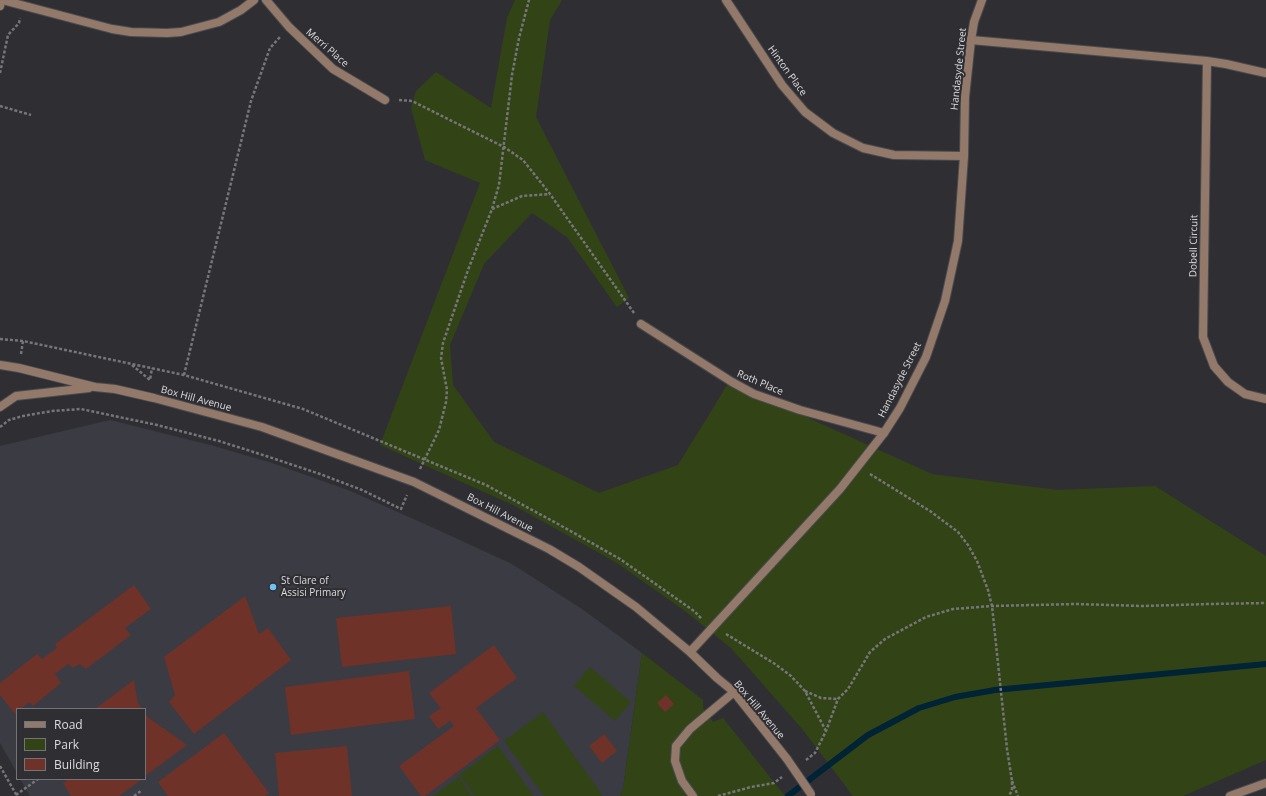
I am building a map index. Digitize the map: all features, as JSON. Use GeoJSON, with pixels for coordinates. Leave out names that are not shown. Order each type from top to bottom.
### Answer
{"type":"FeatureCollection","features":[{"type":"Feature","properties":{"kind":"street"},"geometry":{"type":"LineString","coordinates":[[0,6],[2,0],[118,30],[131,32],[168,33],[181,32],[219,22],[241,10],[254,0]]}},
{"type":"Feature","properties":{"kind":"street","name":"Merri Place"},"geometry":{"type":"LineString","coordinates":[[266,0],[288,27],[333,69],[385,100]]}},
{"type":"Feature","properties":{"kind":"street","name":"Hinton Place"},"geometry":{"type":"LineString","coordinates":[[726,0],[782,85],[805,112],[832,133],[863,148],[894,155],[964,156]]}},
{"type":"Feature","properties":{"kind":"street","name":"Handasyde Street"},"geometry":{"type":"LineString","coordinates":[[690,652],[840,489],[884,432],[900,408],[926,357],[945,301],[958,241],[964,156],[965,97],[974,22],[982,0]]}},
{"type":"Feature","properties":{"kind":"street"},"geometry":{"type":"LineString","coordinates":[[971,40],[1207,61],[1266,73]]}},
{"type":"Feature","properties":{"kind":"street","name":"Dobell Circuit"},"geometry":{"type":"LineString","coordinates":[[1207,61],[1203,336],[1214,366],[1228,382],[1245,394],[1266,399]]}},
{"type":"Feature","properties":{"kind":"street","name":"Roth Place"},"geometry":{"type":"LineString","coordinates":[[641,324],[732,382],[754,394],[800,410],[884,432]]}},
{"type":"Feature","properties":{"kind":"street","name":"Box Hill Avenue"},"geometry":{"type":"LineString","coordinates":[[0,365],[19,368],[95,387],[115,389],[154,398],[262,427],[414,482],[549,549],[579,567],[636,607],[690,652],[734,692],[788,759],[812,795]]}},
{"type":"Feature","properties":{"kind":"street","name":"Box Hill Avenue"},"geometry":{"type":"LineString","coordinates":[[0,407],[16,396],[95,387]]}},
{"type":"Feature","properties":{"kind":"street"},"geometry":{"type":"LineString","coordinates":[[693,796],[682,782],[675,761],[676,746],[690,729],[734,692]]}},
{"type":"Feature","properties":{"kind":"street"},"geometry":{"type":"LineString","coordinates":[[1230,796],[1266,783]]}},
{"type":"Feature","properties":{"kind":"path"},"geometry":{"type":"LineString","coordinates":[[0,428],[9,420],[23,416],[52,411],[81,409],[157,425],[219,441],[320,474],[362,490],[401,509],[426,460],[439,430],[446,402],[447,390],[441,358],[443,343],[468,270],[492,209],[499,184],[512,75],[519,38],[529,0]]}},
{"type":"Feature","properties":{"kind":"path"},"geometry":{"type":"LineString","coordinates":[[0,73],[8,35],[19,23],[22,5]]}},
{"type":"Feature","properties":{"kind":"path"},"geometry":{"type":"LineString","coordinates":[[184,375],[251,101],[270,48],[288,27]]}},
{"type":"Feature","properties":{"kind":"path"},"geometry":{"type":"LineString","coordinates":[[385,100],[412,101],[504,147],[523,160],[550,194],[641,324]]}},
{"type":"Feature","properties":{"kind":"path"},"geometry":{"type":"LineString","coordinates":[[0,106],[31,115]]}},
{"type":"Feature","properties":{"kind":"path"},"geometry":{"type":"LineString","coordinates":[[492,209],[522,196],[550,194]]}},
{"type":"Feature","properties":{"kind":"path"},"geometry":{"type":"LineString","coordinates":[[131,364],[150,380],[152,368]]}},
{"type":"Feature","properties":{"kind":"path"},"geometry":{"type":"LineString","coordinates":[[868,473],[930,511],[958,532],[968,545],[977,561],[988,590],[992,606],[1007,749],[1012,781],[1012,790],[1009,796]]}},
{"type":"Feature","properties":{"kind":"path"},"geometry":{"type":"LineString","coordinates":[[803,762],[815,753],[826,731],[838,699],[848,689],[870,652],[885,638],[926,616],[953,609],[992,606],[1076,604],[1142,606],[1266,603]]}},
{"type":"Feature","properties":{"kind":"path"},"geometry":{"type":"LineString","coordinates":[[826,731],[805,691],[821,698],[838,699]]}},
{"type":"Feature","properties":{"kind":"path"},"geometry":{"type":"LineString","coordinates":[[0,766],[16,796],[37,780]]}},
{"type":"Feature","properties":{"kind":"path"},"geometry":{"type":"LineString","coordinates":[[718,796],[774,783],[786,774]]}},
{"type":"Feature","properties":{"kind":"path"},"geometry":{"type":"LineString","coordinates":[[1012,781],[1018,796]]}},
{"type":"Feature","properties":{"kind":"path"},"geometry":{"type":"LineString","coordinates":[[134,796],[141,791]]}},
{"type":"Feature","properties":{"kind":"shaded area","name":"St Clare of Assisi Primary"},"geometry":{"type":"Polygon","coordinates":[[[110,420],[214,446],[272,463],[348,490],[512,564],[582,609],[642,653],[623,789],[620,796],[30,796],[21,780],[146,780],[146,708],[16,708],[16,771],[0,743],[0,446],[110,420]]]}},
{"type":"Feature","properties":{"kind":"green space"},"geometry":{"type":"Polygon","coordinates":[[[515,0],[562,0],[550,20],[536,117],[629,298],[617,307],[567,237],[532,213],[484,264],[450,345],[453,385],[494,442],[599,493],[678,465],[729,382],[932,474],[1058,490],[1155,486],[1266,556],[1266,760],[1183,796],[853,796],[803,730],[731,648],[685,611],[617,563],[515,506],[380,445],[480,183],[425,160],[411,108],[416,91],[436,72],[491,108],[507,18],[515,0]]]}},
{"type":"Feature","properties":{"kind":"green space"},"geometry":{"type":"Polygon","coordinates":[[[642,653],[703,700],[703,708],[713,722],[723,718],[785,796],[620,796],[623,789],[642,653]]]}},
{"type":"Feature","properties":{"kind":"green space"},"geometry":{"type":"Polygon","coordinates":[[[590,667],[631,702],[615,721],[574,686],[590,667]]]}},
{"type":"Feature","properties":{"kind":"green space"},"geometry":{"type":"Polygon","coordinates":[[[543,712],[603,796],[544,796],[504,741],[543,712]]]}},
{"type":"Feature","properties":{"kind":"green space"},"geometry":{"type":"Polygon","coordinates":[[[498,746],[534,796],[475,796],[459,775],[498,746]]]}},
{"type":"Feature","properties":{"kind":"green space"},"geometry":{"type":"Polygon","coordinates":[[[459,777],[472,796],[433,796],[459,777]]]}},
{"type":"Feature","properties":{"kind":"building"},"geometry":{"type":"Polygon","coordinates":[[[134,585],[151,609],[125,628],[131,635],[86,669],[80,664],[73,668],[68,664],[55,674],[61,683],[33,706],[29,702],[22,708],[16,708],[15,714],[0,695],[0,683],[37,654],[42,659],[57,648],[55,644],[134,585]]]}},
{"type":"Feature","properties":{"kind":"building"},"geometry":{"type":"Polygon","coordinates":[[[245,596],[259,634],[268,628],[291,660],[194,734],[169,702],[175,695],[164,657],[245,596]]]}},
{"type":"Feature","properties":{"kind":"building"},"geometry":{"type":"Polygon","coordinates":[[[451,606],[456,654],[342,667],[336,618],[451,606]]]}},
{"type":"Feature","properties":{"kind":"building"},"geometry":{"type":"Polygon","coordinates":[[[494,645],[517,678],[476,708],[500,740],[425,796],[421,796],[399,766],[454,726],[450,721],[438,729],[429,716],[441,708],[429,693],[494,645]]]}},
{"type":"Feature","properties":{"kind":"building"},"geometry":{"type":"Polygon","coordinates":[[[409,671],[415,719],[291,735],[285,687],[409,671]]]}},
{"type":"Feature","properties":{"kind":"building"},"geometry":{"type":"Polygon","coordinates":[[[134,680],[138,703],[141,708],[96,708],[134,680]]]}},
{"type":"Feature","properties":{"kind":"building"},"geometry":{"type":"Polygon","coordinates":[[[666,695],[674,704],[665,712],[657,703],[666,695]]]}},
{"type":"Feature","properties":{"kind":"building"},"geometry":{"type":"Polygon","coordinates":[[[146,714],[149,718],[187,745],[146,775],[146,714]]]}},
{"type":"Feature","properties":{"kind":"building"},"geometry":{"type":"Polygon","coordinates":[[[224,733],[269,793],[265,796],[168,796],[158,782],[224,733]]]}},
{"type":"Feature","properties":{"kind":"building"},"geometry":{"type":"Polygon","coordinates":[[[604,734],[617,751],[602,763],[589,746],[604,734]]]}},
{"type":"Feature","properties":{"kind":"building"},"geometry":{"type":"Polygon","coordinates":[[[347,746],[352,796],[279,796],[275,753],[347,746]]]}},
{"type":"Feature","properties":{"kind":"building"},"geometry":{"type":"Polygon","coordinates":[[[68,780],[141,780],[119,796],[71,796],[63,783],[68,780]]]}},
{"type":"Feature","properties":{"kind":"waterway"},"geometry":{"type":"LineString","coordinates":[[788,796],[868,735],[919,708],[955,697],[995,690],[1266,664]]}},
{"type":"Feature","properties":{"kind":"place","name":"St Clare of Assisi Primary"},"geometry":{"type":"Point","coordinates":[273,587]}}]}
